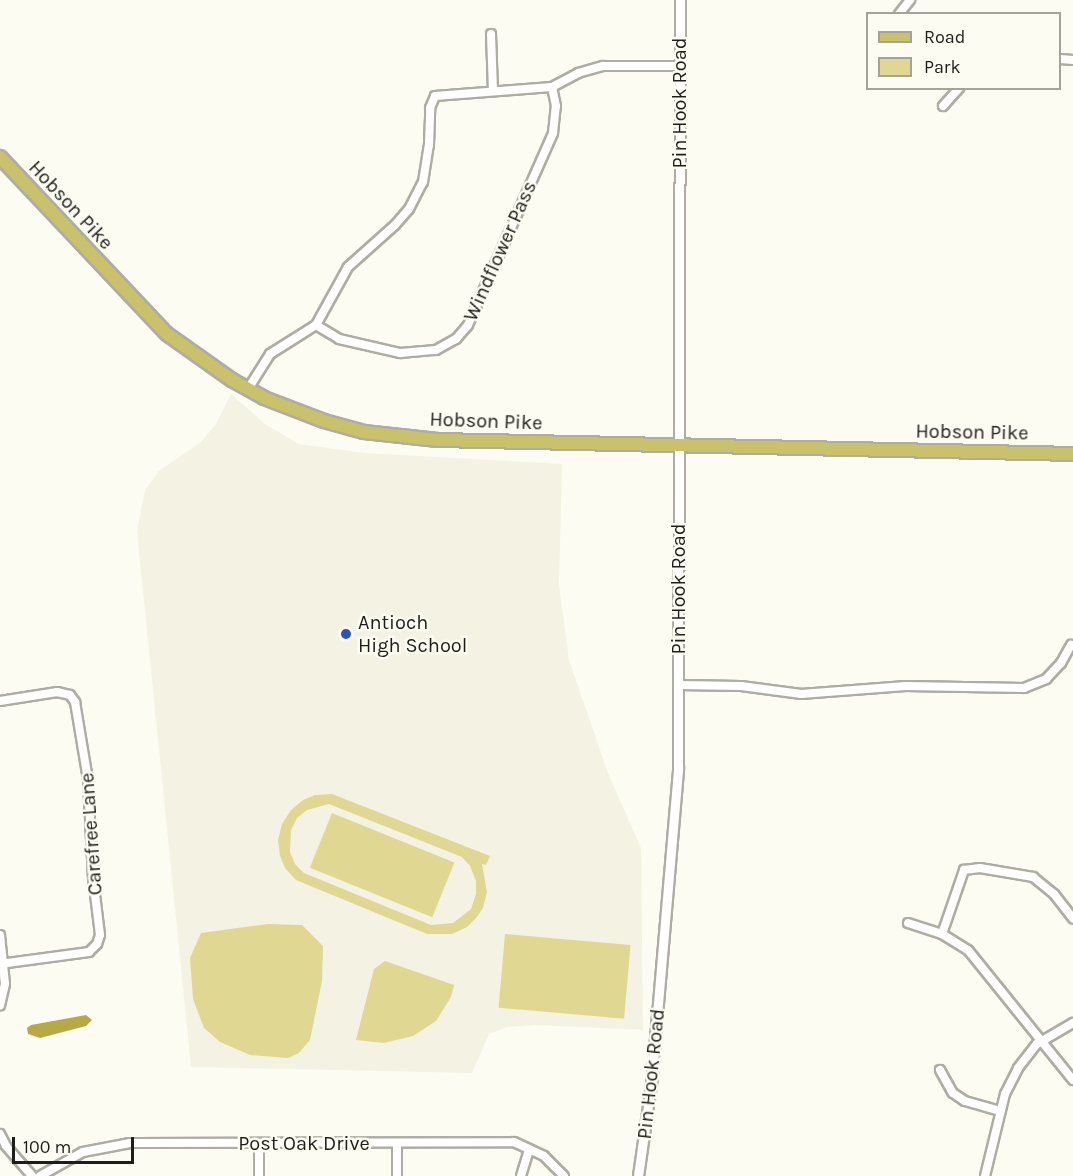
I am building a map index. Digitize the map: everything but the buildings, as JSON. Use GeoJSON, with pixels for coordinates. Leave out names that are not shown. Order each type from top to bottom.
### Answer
{"type":"FeatureCollection","features":[{"type":"Feature","properties":{"kind":"main road","name":"Hobson Pike"},"geometry":{"type":"LineString","coordinates":[[0,157],[167,334],[203,362],[248,389],[324,421],[364,432],[403,438],[1073,454]]}},
{"type":"Feature","properties":{"kind":"street","name":"Pin Hook Road"},"geometry":{"type":"LineString","coordinates":[[638,1176],[651,1085],[678,767],[680,0]]}},
{"type":"Feature","properties":{"kind":"street"},"geometry":{"type":"LineString","coordinates":[[901,12],[910,0]]}},
{"type":"Feature","properties":{"kind":"street"},"geometry":{"type":"LineString","coordinates":[[491,34],[493,90]]}},
{"type":"Feature","properties":{"kind":"street"},"geometry":{"type":"LineString","coordinates":[[248,389],[270,354],[285,342],[316,325],[348,267],[395,225],[416,197],[426,165],[432,101],[441,94],[552,87],[578,73],[603,66],[680,66]]}},
{"type":"Feature","properties":{"kind":"street","name":"Windflower Pass"},"geometry":{"type":"LineString","coordinates":[[316,325],[339,339],[400,353],[436,350],[456,339],[468,325],[553,134],[556,106],[552,87]]}},
{"type":"Feature","properties":{"kind":"street"},"geometry":{"type":"LineString","coordinates":[[944,106],[956,90]]}},
{"type":"Feature","properties":{"kind":"street"},"geometry":{"type":"LineString","coordinates":[[679,685],[741,686],[801,694],[906,686],[1024,688],[1046,679],[1061,663],[1071,645]]}},
{"type":"Feature","properties":{"kind":"street","name":"Carefree Lane"},"geometry":{"type":"LineString","coordinates":[[0,701],[57,692],[70,695],[75,702],[88,780],[93,878],[100,934],[98,944],[88,951],[2,964]]}},
{"type":"Feature","properties":{"kind":"street"},"geometry":{"type":"LineString","coordinates":[[942,934],[964,870],[980,868],[1034,878],[1054,894],[1073,918]]}},
{"type":"Feature","properties":{"kind":"street"},"geometry":{"type":"LineString","coordinates":[[909,923],[942,934],[968,950],[1073,1080]]}},
{"type":"Feature","properties":{"kind":"street"},"geometry":{"type":"LineString","coordinates":[[0,935],[5,984],[0,1005]]}},
{"type":"Feature","properties":{"kind":"street"},"geometry":{"type":"LineString","coordinates":[[985,1176],[1005,1094],[1018,1068],[1040,1042],[1073,1023]]}},
{"type":"Feature","properties":{"kind":"street"},"geometry":{"type":"LineString","coordinates":[[940,1070],[953,1093],[964,1101],[1000,1111]]}},
{"type":"Feature","properties":{"kind":"street"},"geometry":{"type":"LineString","coordinates":[[0,1134],[6,1146],[32,1176]]}},
{"type":"Feature","properties":{"kind":"street","name":"Post Oak Drive"},"geometry":{"type":"LineString","coordinates":[[40,1176],[83,1152],[130,1143],[514,1142],[544,1156],[564,1176]]}},
{"type":"Feature","properties":{"kind":"street"},"geometry":{"type":"LineString","coordinates":[[397,1143],[397,1176]]}},
{"type":"Feature","properties":{"kind":"street"},"geometry":{"type":"LineString","coordinates":[[259,1144],[259,1176]]}},
{"type":"Feature","properties":{"kind":"street"},"geometry":{"type":"LineString","coordinates":[[521,1176],[529,1149]]}},
{"type":"Feature","properties":{"kind":"shaded area"},"geometry":{"type":"Polygon","coordinates":[[[231,394],[265,424],[299,444],[364,453],[562,464],[559,585],[569,660],[608,773],[641,848],[643,1030],[535,1025],[507,1027],[489,1034],[472,1073],[191,1067],[137,531],[145,490],[159,471],[201,442],[216,424],[231,394]]]}},
{"type":"Feature","properties":{"kind":"shaded area"},"geometry":{"type":"Polygon","coordinates":[[[86,1015],[92,1020],[86,1026],[40,1038],[28,1034],[27,1028],[31,1025],[86,1015]]]}},
{"type":"Feature","properties":{"kind":"green space"},"geometry":{"type":"Polygon","coordinates":[[[332,794],[490,856],[486,865],[482,864],[487,892],[483,908],[476,918],[467,927],[452,934],[427,934],[296,880],[285,868],[280,856],[278,840],[282,824],[291,810],[303,800],[315,795],[332,794]],[[329,804],[307,810],[297,818],[291,830],[290,852],[295,864],[304,873],[431,925],[453,923],[471,909],[476,894],[476,881],[470,866],[462,857],[329,804]]]}},
{"type":"Feature","properties":{"kind":"green space"},"geometry":{"type":"Polygon","coordinates":[[[332,813],[454,862],[432,917],[310,868],[332,813]]]}},
{"type":"Feature","properties":{"kind":"green space"},"geometry":{"type":"Polygon","coordinates":[[[268,924],[302,925],[323,946],[322,981],[310,1040],[299,1053],[288,1058],[250,1055],[220,1042],[204,1028],[193,999],[190,958],[201,933],[268,924]]]}},
{"type":"Feature","properties":{"kind":"green space"},"geometry":{"type":"Polygon","coordinates":[[[505,934],[631,945],[624,1019],[499,1008],[505,934]]]}},
{"type":"Feature","properties":{"kind":"green space"},"geometry":{"type":"Polygon","coordinates":[[[385,961],[454,985],[451,997],[436,1021],[413,1036],[384,1043],[356,1040],[374,969],[385,961]]]}},
{"type":"Feature","properties":{"kind":"place","name":"Antioch High School"},"geometry":{"type":"Point","coordinates":[346,634]}}]}
